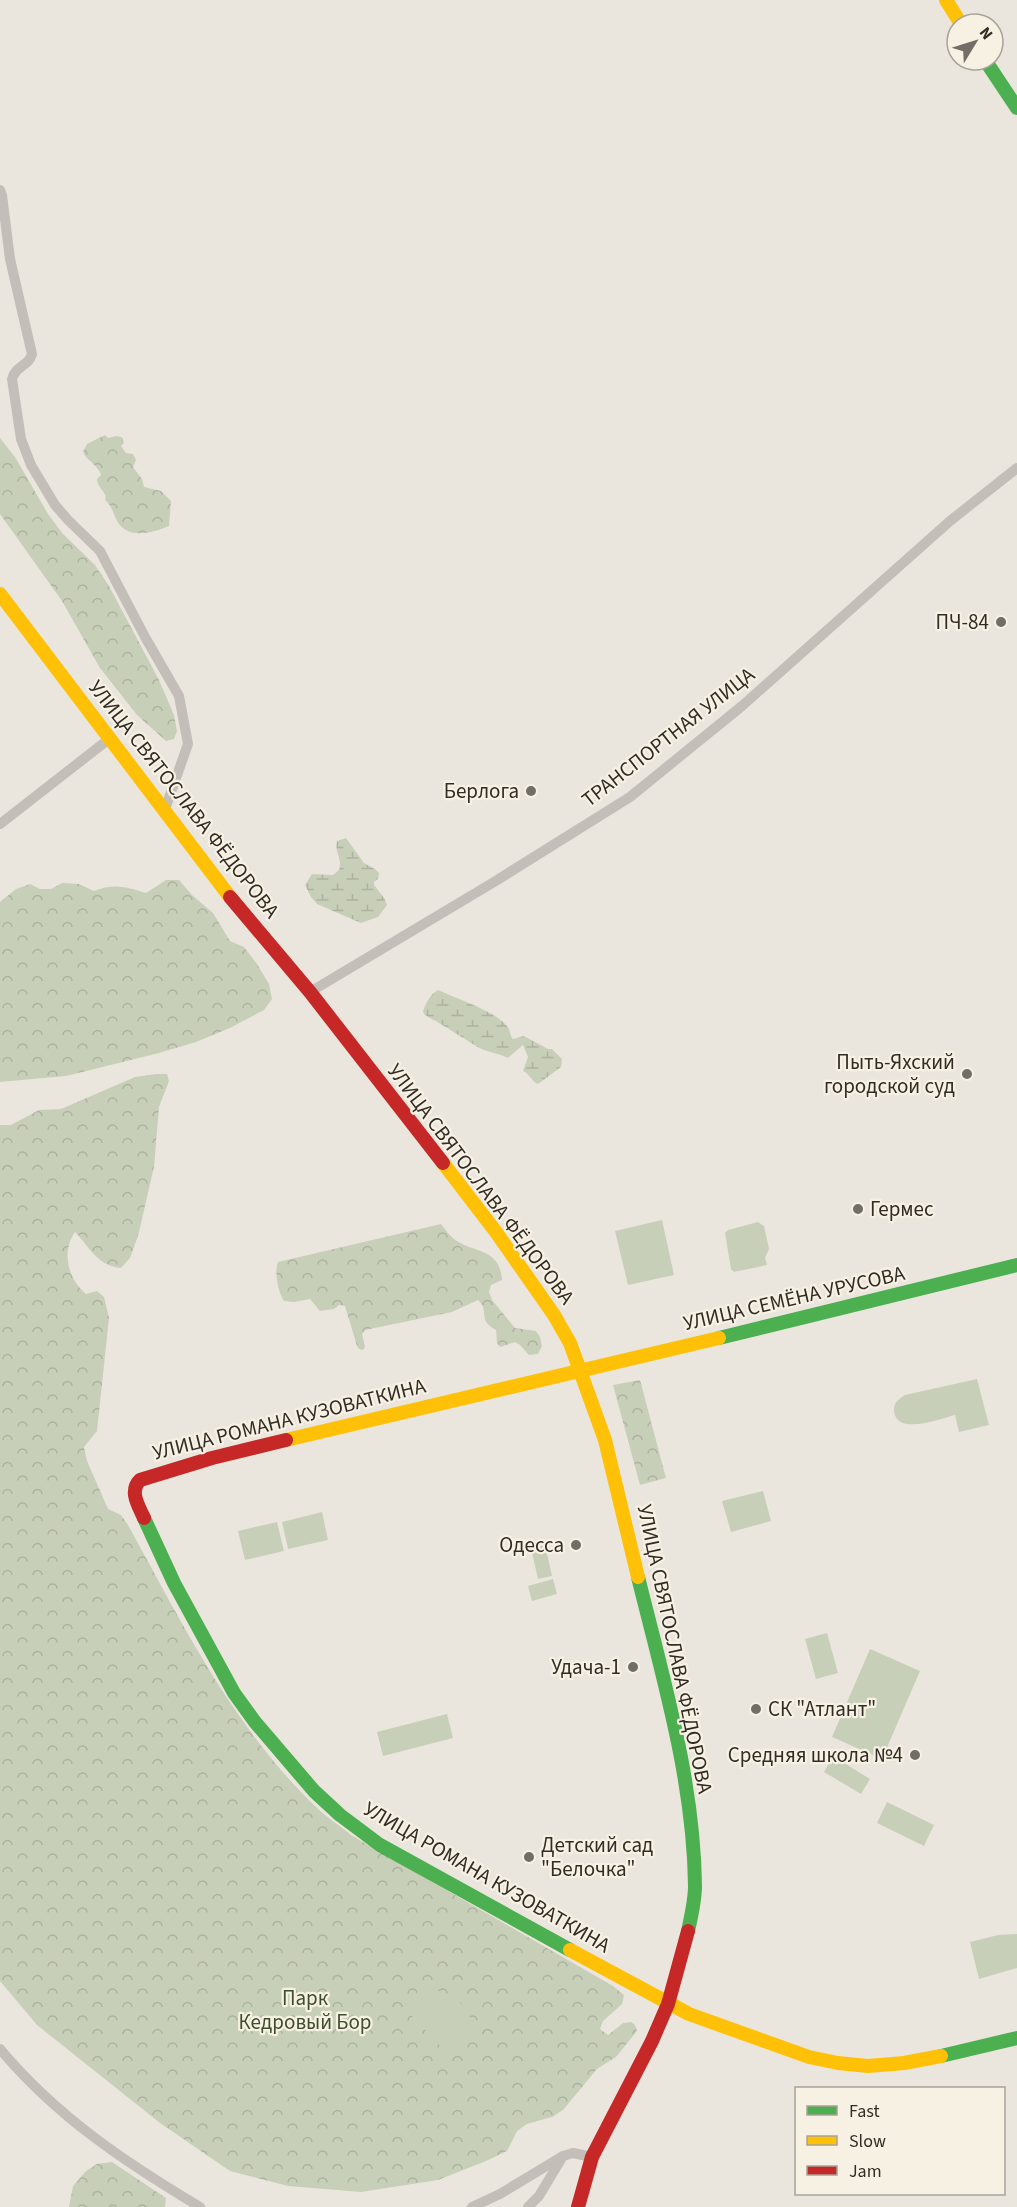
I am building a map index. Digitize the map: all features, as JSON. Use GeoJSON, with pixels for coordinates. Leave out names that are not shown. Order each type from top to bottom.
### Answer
{"type":"FeatureCollection","features":[{"type":"Feature","properties":{"kind":"street"},"geometry":{"type":"LineString","coordinates":[[993,72],[1017,108]]}},
{"type":"Feature","properties":{"kind":"street"},"geometry":{"type":"LineString","coordinates":[[0,189],[10,260],[32,354],[30,360],[15,372],[12,379],[24,445],[31,465],[55,505],[100,551],[179,696],[188,744],[164,812]]}},
{"type":"Feature","properties":{"kind":"street","name":"ТРАНСПОРТНАЯ УЛИЦА"},"geometry":{"type":"LineString","coordinates":[[310,992],[503,877],[630,797],[742,706],[950,521],[1017,468]]}},
{"type":"Feature","properties":{"kind":"street","name":"УЛИЦА СВЯТОСЛАВА ФЁДОРОВА"},"geometry":{"type":"LineString","coordinates":[[0,594],[220,885],[310,992],[496,1232],[541,1295],[570,1343],[581,1370],[605,1440],[669,1704],[687,1792],[695,1888],[688,1934],[668,2004],[652,2041],[592,2157],[578,2207]]}},
{"type":"Feature","properties":{"kind":"street"},"geometry":{"type":"LineString","coordinates":[[0,824],[98,750],[109,739]]}},
{"type":"Feature","properties":{"kind":"street","name":"УЛИЦА СЕМЁНА УРУСОВА"},"geometry":{"type":"LineString","coordinates":[[581,1370],[861,1305],[1017,1265]]}},
{"type":"Feature","properties":{"kind":"street","name":"УЛИЦА РОМАНА КУЗОВАТКИНА"},"geometry":{"type":"LineString","coordinates":[[581,1370],[212,1458],[140,1480],[136,1484],[134,1497],[174,1583],[234,1693],[287,1761],[327,1804],[380,1845],[668,2004],[711,2024],[792,2052],[848,2065],[871,2066],[900,2063],[1017,2038]]}},
{"type":"Feature","properties":{"kind":"street"},"geometry":{"type":"LineString","coordinates":[[0,2049],[57,2109],[92,2137],[200,2207]]}},
{"type":"Feature","properties":{"kind":"street"},"geometry":{"type":"LineString","coordinates":[[472,2207],[500,2194],[563,2156],[573,2153],[592,2157]]}},
{"type":"Feature","properties":{"kind":"street"},"geometry":{"type":"LineString","coordinates":[[528,2207],[539,2196],[563,2156]]}},
{"type":"Feature","properties":{"kind":"green space"},"geometry":{"type":"Polygon","coordinates":[[[105,435],[108,438],[122,437],[124,443],[121,446],[126,453],[133,454],[136,460],[133,467],[142,479],[144,487],[161,491],[171,501],[169,526],[148,533],[134,533],[127,531],[117,521],[98,484],[97,479],[101,475],[100,472],[83,452],[87,444],[105,435]]]}},
{"type":"Feature","properties":{"kind":"green space"},"geometry":{"type":"Polygon","coordinates":[[[0,438],[15,457],[48,514],[63,534],[95,565],[109,586],[159,680],[174,715],[177,731],[174,739],[166,741],[137,715],[100,668],[62,601],[0,514],[0,438]]]}},
{"type":"Feature","properties":{"kind":"green space"},"geometry":{"type":"Polygon","coordinates":[[[346,838],[364,863],[379,873],[374,885],[387,905],[378,917],[361,923],[317,904],[305,885],[312,874],[333,875],[339,870],[337,841],[346,838]]]}},
{"type":"Feature","properties":{"kind":"green space"},"geometry":{"type":"Polygon","coordinates":[[[166,880],[179,880],[213,913],[230,941],[244,947],[257,964],[269,984],[272,999],[264,1010],[230,1028],[196,1042],[159,1053],[66,1076],[0,1082],[0,902],[16,889],[30,884],[40,889],[51,889],[62,883],[79,884],[94,891],[107,887],[120,887],[146,893],[166,880]]]}},
{"type":"Feature","properties":{"kind":"green space"},"geometry":{"type":"Polygon","coordinates":[[[438,990],[494,1015],[507,1026],[513,1039],[524,1036],[552,1049],[562,1059],[561,1067],[538,1084],[523,1071],[528,1057],[523,1045],[508,1058],[480,1048],[428,1017],[423,1012],[424,1009],[431,996],[438,990]]]}},
{"type":"Feature","properties":{"kind":"green space","name":"Парк Кедровый Бор"},"geometry":{"type":"Polygon","coordinates":[[[167,1074],[169,1081],[159,1107],[154,1167],[138,1236],[130,1258],[121,1268],[106,1264],[75,1232],[68,1248],[68,1265],[75,1281],[86,1294],[97,1291],[104,1297],[109,1318],[97,1431],[84,1447],[87,1461],[108,1509],[121,1515],[128,1525],[189,1636],[234,1708],[259,1743],[315,1806],[351,1835],[613,1986],[624,1995],[622,2004],[603,2021],[600,2029],[608,2035],[623,2023],[631,2022],[637,2031],[616,2057],[597,2069],[563,2110],[552,2117],[527,2124],[517,2131],[507,2151],[438,2180],[361,2192],[288,2186],[230,2171],[160,2123],[37,2025],[0,1981],[0,1125],[11,1125],[39,1110],[61,1109],[135,1077],[167,1074]]]}},
{"type":"Feature","properties":{"kind":"green space"},"geometry":{"type":"Polygon","coordinates":[[[662,1220],[674,1275],[628,1285],[615,1231],[662,1220]]]}},
{"type":"Feature","properties":{"kind":"green space"},"geometry":{"type":"Polygon","coordinates":[[[758,1222],[764,1226],[769,1249],[765,1258],[767,1265],[734,1272],[731,1269],[725,1233],[728,1230],[758,1222]]]}},
{"type":"Feature","properties":{"kind":"green space"},"geometry":{"type":"Polygon","coordinates":[[[441,1224],[454,1239],[484,1252],[496,1262],[502,1280],[491,1285],[489,1292],[492,1300],[515,1328],[536,1331],[542,1346],[538,1354],[529,1355],[515,1342],[500,1347],[497,1343],[496,1330],[485,1319],[482,1305],[478,1300],[452,1312],[365,1330],[362,1334],[365,1347],[363,1350],[357,1346],[345,1306],[339,1305],[334,1309],[320,1311],[310,1299],[294,1302],[284,1301],[282,1297],[278,1287],[278,1262],[441,1224]]]}},
{"type":"Feature","properties":{"kind":"green space"},"geometry":{"type":"Polygon","coordinates":[[[977,1379],[989,1425],[959,1432],[955,1415],[920,1424],[902,1423],[897,1419],[894,1406],[905,1395],[977,1379]]]}},
{"type":"Feature","properties":{"kind":"green space"},"geometry":{"type":"Polygon","coordinates":[[[640,1380],[666,1478],[640,1485],[613,1385],[640,1380]]]}},
{"type":"Feature","properties":{"kind":"green space"},"geometry":{"type":"Polygon","coordinates":[[[763,1491],[771,1521],[731,1532],[722,1501],[763,1491]]]}},
{"type":"Feature","properties":{"kind":"green space"},"geometry":{"type":"Polygon","coordinates":[[[322,1512],[328,1540],[288,1549],[282,1522],[322,1512]]]}},
{"type":"Feature","properties":{"kind":"green space"},"geometry":{"type":"Polygon","coordinates":[[[277,1522],[284,1551],[245,1560],[238,1531],[277,1522]]]}},
{"type":"Feature","properties":{"kind":"green space"},"geometry":{"type":"Polygon","coordinates":[[[545,1545],[552,1576],[538,1579],[531,1548],[545,1545]]]}},
{"type":"Feature","properties":{"kind":"green space"},"geometry":{"type":"Polygon","coordinates":[[[553,1579],[557,1594],[532,1601],[528,1586],[553,1579]]]}},
{"type":"Feature","properties":{"kind":"green space"},"geometry":{"type":"Polygon","coordinates":[[[827,1633],[838,1673],[816,1679],[805,1639],[827,1633]]]}},
{"type":"Feature","properties":{"kind":"green space"},"geometry":{"type":"Polygon","coordinates":[[[870,1649],[920,1671],[882,1759],[832,1737],[870,1649]]]}},
{"type":"Feature","properties":{"kind":"green space"},"geometry":{"type":"Polygon","coordinates":[[[447,1714],[453,1738],[383,1756],[377,1732],[447,1714]]]}},
{"type":"Feature","properties":{"kind":"green space"},"geometry":{"type":"Polygon","coordinates":[[[833,1756],[870,1779],[861,1794],[824,1772],[833,1756]]]}},
{"type":"Feature","properties":{"kind":"green space"},"geometry":{"type":"Polygon","coordinates":[[[887,1802],[934,1825],[924,1846],[877,1823],[887,1802]]]}},
{"type":"Feature","properties":{"kind":"green space"},"geometry":{"type":"Polygon","coordinates":[[[1017,1934],[1017,1968],[979,1979],[970,1942],[998,1935],[1017,1934]]]}},
{"type":"Feature","properties":{"kind":"green space"},"geometry":{"type":"Polygon","coordinates":[[[419,1988],[435,1990],[454,1998],[470,2015],[468,2032],[450,2056],[408,2012],[419,1988]]]}},
{"type":"Feature","properties":{"kind":"green space"},"geometry":{"type":"Polygon","coordinates":[[[112,2162],[166,2198],[165,2207],[69,2207],[73,2186],[86,2171],[97,2164],[112,2162]]]}},
{"type":"Feature","properties":{"kind":"traffic: fast"},"geometry":{"type":"LineString","coordinates":[[993,72],[1017,108]]}},
{"type":"Feature","properties":{"kind":"traffic: fast"},"geometry":{"type":"LineString","coordinates":[[719,1338],[1017,1265]]}},
{"type":"Feature","properties":{"kind":"traffic: fast"},"geometry":{"type":"LineString","coordinates":[[144,1518],[174,1583],[234,1693],[255,1722],[314,1791],[340,1815],[380,1845],[570,1950]]}},
{"type":"Feature","properties":{"kind":"traffic: fast"},"geometry":{"type":"LineString","coordinates":[[638,1577],[676,1730],[689,1808],[695,1886],[688,1931]]}},
{"type":"Feature","properties":{"kind":"traffic: fast"},"geometry":{"type":"LineString","coordinates":[[941,2056],[1017,2038]]}},
{"type":"Feature","properties":{"kind":"traffic: slow"},"geometry":{"type":"LineString","coordinates":[[946,0],[954,12]]}},
{"type":"Feature","properties":{"kind":"traffic: slow"},"geometry":{"type":"LineString","coordinates":[[0,594],[230,897]]}},
{"type":"Feature","properties":{"kind":"traffic: slow"},"geometry":{"type":"LineString","coordinates":[[443,1163],[496,1232],[554,1315],[570,1343],[605,1440],[638,1577]]}},
{"type":"Feature","properties":{"kind":"traffic: slow"},"geometry":{"type":"LineString","coordinates":[[286,1440],[719,1338]]}},
{"type":"Feature","properties":{"kind":"traffic: slow"},"geometry":{"type":"LineString","coordinates":[[570,1950],[689,2014],[809,2057],[868,2066],[904,2063],[941,2056]]}},
{"type":"Feature","properties":{"kind":"traffic: jam"},"geometry":{"type":"LineString","coordinates":[[230,897],[310,992],[443,1163]]}},
{"type":"Feature","properties":{"kind":"traffic: jam"},"geometry":{"type":"LineString","coordinates":[[144,1518],[135,1493],[140,1480],[212,1458],[286,1440]]}},
{"type":"Feature","properties":{"kind":"traffic: jam"},"geometry":{"type":"LineString","coordinates":[[578,2207],[592,2157],[652,2041],[668,2004],[688,1931]]}},
{"type":"Feature","properties":{"kind":"place","name":"ПЧ-84"},"geometry":{"type":"Point","coordinates":[1001,622]}},
{"type":"Feature","properties":{"kind":"place","name":"Берлога"},"geometry":{"type":"Point","coordinates":[531,791]}},
{"type":"Feature","properties":{"kind":"place","name":"Пыть-Яхский городской суд"},"geometry":{"type":"Point","coordinates":[967,1074]}},
{"type":"Feature","properties":{"kind":"place","name":"Гермес"},"geometry":{"type":"Point","coordinates":[858,1209]}},
{"type":"Feature","properties":{"kind":"place","name":"Одесса"},"geometry":{"type":"Point","coordinates":[576,1545]}},
{"type":"Feature","properties":{"kind":"place","name":"Удача-1"},"geometry":{"type":"Point","coordinates":[633,1667]}},
{"type":"Feature","properties":{"kind":"place","name":"СК \"Атлант\""},"geometry":{"type":"Point","coordinates":[756,1709]}},
{"type":"Feature","properties":{"kind":"place","name":"Средняя школа №4"},"geometry":{"type":"Point","coordinates":[915,1755]}},
{"type":"Feature","properties":{"kind":"place","name":"Детский сад \"Белочка\""},"geometry":{"type":"Point","coordinates":[529,1857]}}]}
